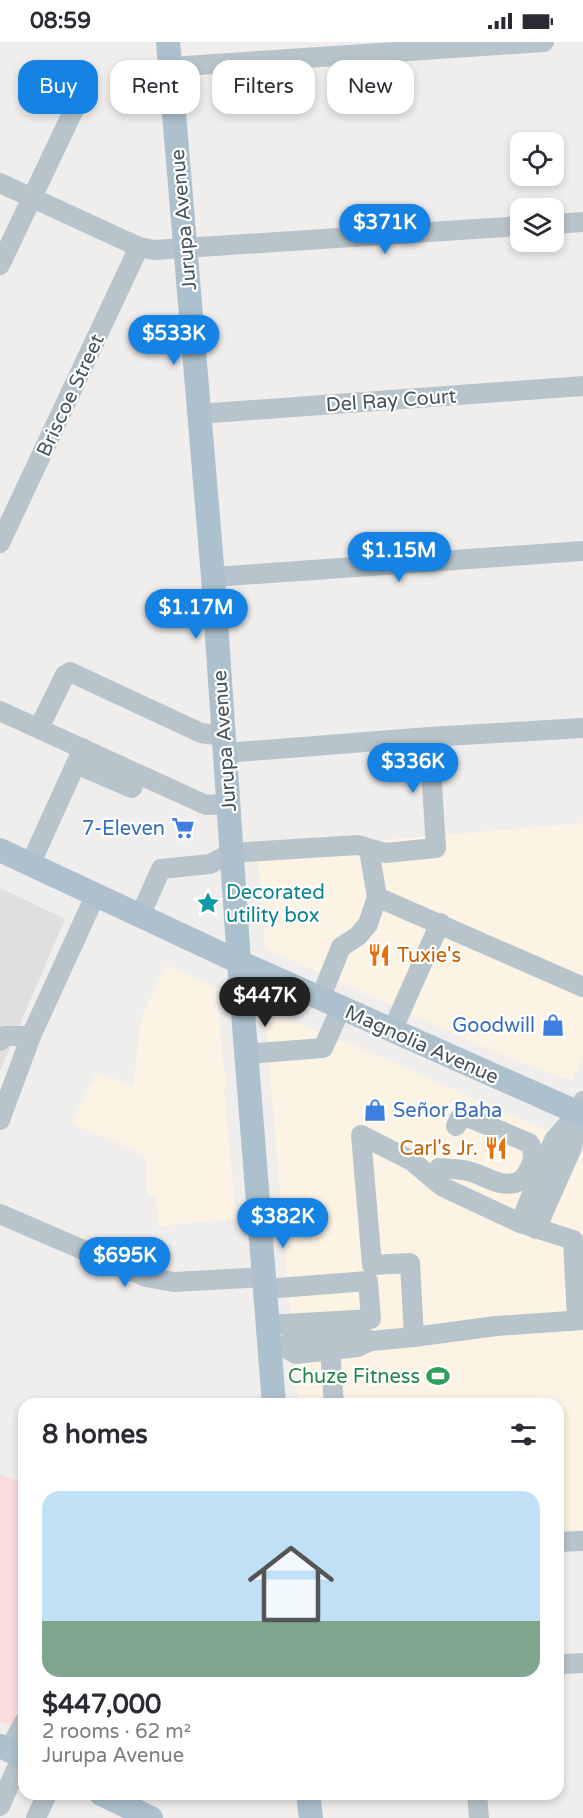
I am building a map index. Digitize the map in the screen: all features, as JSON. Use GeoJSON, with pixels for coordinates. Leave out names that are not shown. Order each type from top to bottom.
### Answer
{"type":"FeatureCollection","features":[{"type":"Feature","properties":{"kind":"main road","name":"Jurupa Avenue"},"geometry":{"type":"LineString","coordinates":[[168,42],[169,60]]}},
{"type":"Feature","properties":{"kind":"main road","name":"Jurupa Avenue"},"geometry":{"type":"LineString","coordinates":[[174,114],[213,577],[238,963],[265,1283],[274,1340],[274,1398]]}},
{"type":"Feature","properties":{"kind":"main road","name":"Magnolia Avenue"},"geometry":{"type":"LineString","coordinates":[[0,850],[238,963],[392,1031],[581,1109]]}},
{"type":"Feature","properties":{"kind":"main road"},"geometry":{"type":"LineString","coordinates":[[114,1800],[151,1818]]}},
{"type":"Feature","properties":{"kind":"main road"},"geometry":{"type":"LineString","coordinates":[[309,1800],[311,1818]]}},
{"type":"Feature","properties":{"kind":"street"},"geometry":{"type":"LineString","coordinates":[[200,65],[544,42]]}},
{"type":"Feature","properties":{"kind":"street"},"geometry":{"type":"LineString","coordinates":[[0,265],[72,114]]}},
{"type":"Feature","properties":{"kind":"street"},"geometry":{"type":"LineString","coordinates":[[0,183],[139,246],[154,250],[185,250],[510,227]]}},
{"type":"Feature","properties":{"kind":"street"},"geometry":{"type":"LineString","coordinates":[[564,223],[583,222]]}},
{"type":"Feature","properties":{"kind":"street","name":"Briscoe Street"},"geometry":{"type":"LineString","coordinates":[[0,543],[139,246]]}},
{"type":"Feature","properties":{"kind":"street","name":"Del Ray Court"},"geometry":{"type":"LineString","coordinates":[[198,414],[583,386]]}},
{"type":"Feature","properties":{"kind":"street"},"geometry":{"type":"LineString","coordinates":[[213,577],[583,551]]}},
{"type":"Feature","properties":{"kind":"street"},"geometry":{"type":"LineString","coordinates":[[39,728],[65,675],[70,672],[224,745],[583,729]]}},
{"type":"Feature","properties":{"kind":"street"},"geometry":{"type":"LineString","coordinates":[[0,711],[39,728],[80,756],[138,774],[206,806],[228,804]]}},
{"type":"Feature","properties":{"kind":"street"},"geometry":{"type":"LineString","coordinates":[[140,916],[160,869],[210,864],[231,853],[358,845],[369,850],[385,852],[436,848],[429,737]]}},
{"type":"Feature","properties":{"kind":"street"},"geometry":{"type":"LineString","coordinates":[[30,865],[80,756]]}},
{"type":"Feature","properties":{"kind":"street"},"geometry":{"type":"LineString","coordinates":[[246,1054],[323,1048],[341,947],[358,936],[368,924],[377,897],[369,850]]}},
{"type":"Feature","properties":{"kind":"street"},"geometry":{"type":"LineString","coordinates":[[0,1120],[31,1036],[95,896]]}},
{"type":"Feature","properties":{"kind":"street"},"geometry":{"type":"LineString","coordinates":[[377,897],[583,987]]}},
{"type":"Feature","properties":{"kind":"street"},"geometry":{"type":"LineString","coordinates":[[392,1031],[440,923]]}},
{"type":"Feature","properties":{"kind":"street"},"geometry":{"type":"LineString","coordinates":[[0,1041],[5,1036],[31,1036]]}},
{"type":"Feature","properties":{"kind":"street"},"geometry":{"type":"LineString","coordinates":[[528,1226],[554,1140],[581,1109]]}},
{"type":"Feature","properties":{"kind":"street"},"geometry":{"type":"LineString","coordinates":[[439,1168],[470,1172],[508,1185],[522,1180],[532,1160],[534,1150],[529,1143],[470,1118],[459,1119],[456,1126]]}},
{"type":"Feature","properties":{"kind":"street"},"geometry":{"type":"LineString","coordinates":[[274,1340],[296,1354],[358,1347],[371,1341],[414,1338],[496,1326],[580,1319],[573,1240],[528,1226],[443,1187],[412,1161],[361,1136],[372,1265],[410,1263],[414,1338]]}},
{"type":"Feature","properties":{"kind":"street"},"geometry":{"type":"LineString","coordinates":[[0,1214],[146,1277],[174,1282],[368,1281],[371,1318],[274,1340]]}},
{"type":"Feature","properties":{"kind":"street"},"geometry":{"type":"LineString","coordinates":[[274,1340],[358,1334],[371,1341]]}},
{"type":"Feature","properties":{"kind":"street"},"geometry":{"type":"LineString","coordinates":[[330,1350],[334,1398]]}},
{"type":"Feature","properties":{"kind":"street"},"geometry":{"type":"LineString","coordinates":[[564,1542],[583,1541]]}},
{"type":"Feature","properties":{"kind":"street"},"geometry":{"type":"LineString","coordinates":[[0,1806],[14,1752]]}},
{"type":"Feature","properties":{"kind":"street"},"geometry":{"type":"LineString","coordinates":[[36,1818],[44,1800]]}},
{"type":"Feature","properties":{"kind":"street"},"geometry":{"type":"LineString","coordinates":[[478,1800],[479,1818]]}},
{"type":"Feature","properties":{"kind":"shaded area"},"geometry":{"type":"Polygon","coordinates":[[[583,823],[583,1056],[572,1081],[508,1058],[265,948],[257,847],[351,843],[583,823]]]}},
{"type":"Feature","properties":{"kind":"shaded area"},"geometry":{"type":"Polygon","coordinates":[[[0,888],[65,919],[0,1071],[0,888]]]}},
{"type":"Feature","properties":{"kind":"shaded area"},"geometry":{"type":"Polygon","coordinates":[[[166,965],[216,988],[224,1073],[226,1073],[227,1085],[224,1091],[236,1219],[158,1226],[156,1195],[147,1195],[145,1155],[72,1123],[97,1072],[133,1087],[141,1019],[166,965]]]}},
{"type":"Feature","properties":{"kind":"shaded area"},"geometry":{"type":"Polygon","coordinates":[[[279,1015],[345,1041],[583,1147],[583,1529],[564,1531],[564,1398],[297,1398],[266,1025],[279,1015]]]}},
{"type":"Feature","properties":{"kind":"shaded area"},"geometry":{"type":"Polygon","coordinates":[[[0,1474],[18,1482],[18,1729],[0,1721],[0,1474]]]}},
{"type":"Feature","properties":{"kind":"place","name":"7-Eleven"},"geometry":{"type":"Point","coordinates":[183,828]}},
{"type":"Feature","properties":{"kind":"place","name":"Decorated utility box"},"geometry":{"type":"Point","coordinates":[208,903]}},
{"type":"Feature","properties":{"kind":"place","name":"Tuxie's"},"geometry":{"type":"Point","coordinates":[379,955]}},
{"type":"Feature","properties":{"kind":"place","name":"Goodwill"},"geometry":{"type":"Point","coordinates":[553,1025]}},
{"type":"Feature","properties":{"kind":"place","name":"Señor Baha"},"geometry":{"type":"Point","coordinates":[375,1110]}},
{"type":"Feature","properties":{"kind":"place","name":"Carl's Jr."},"geometry":{"type":"Point","coordinates":[496,1148]}},
{"type":"Feature","properties":{"kind":"place","name":"Chuze Fitness"},"geometry":{"type":"Point","coordinates":[438,1376]}}]}
